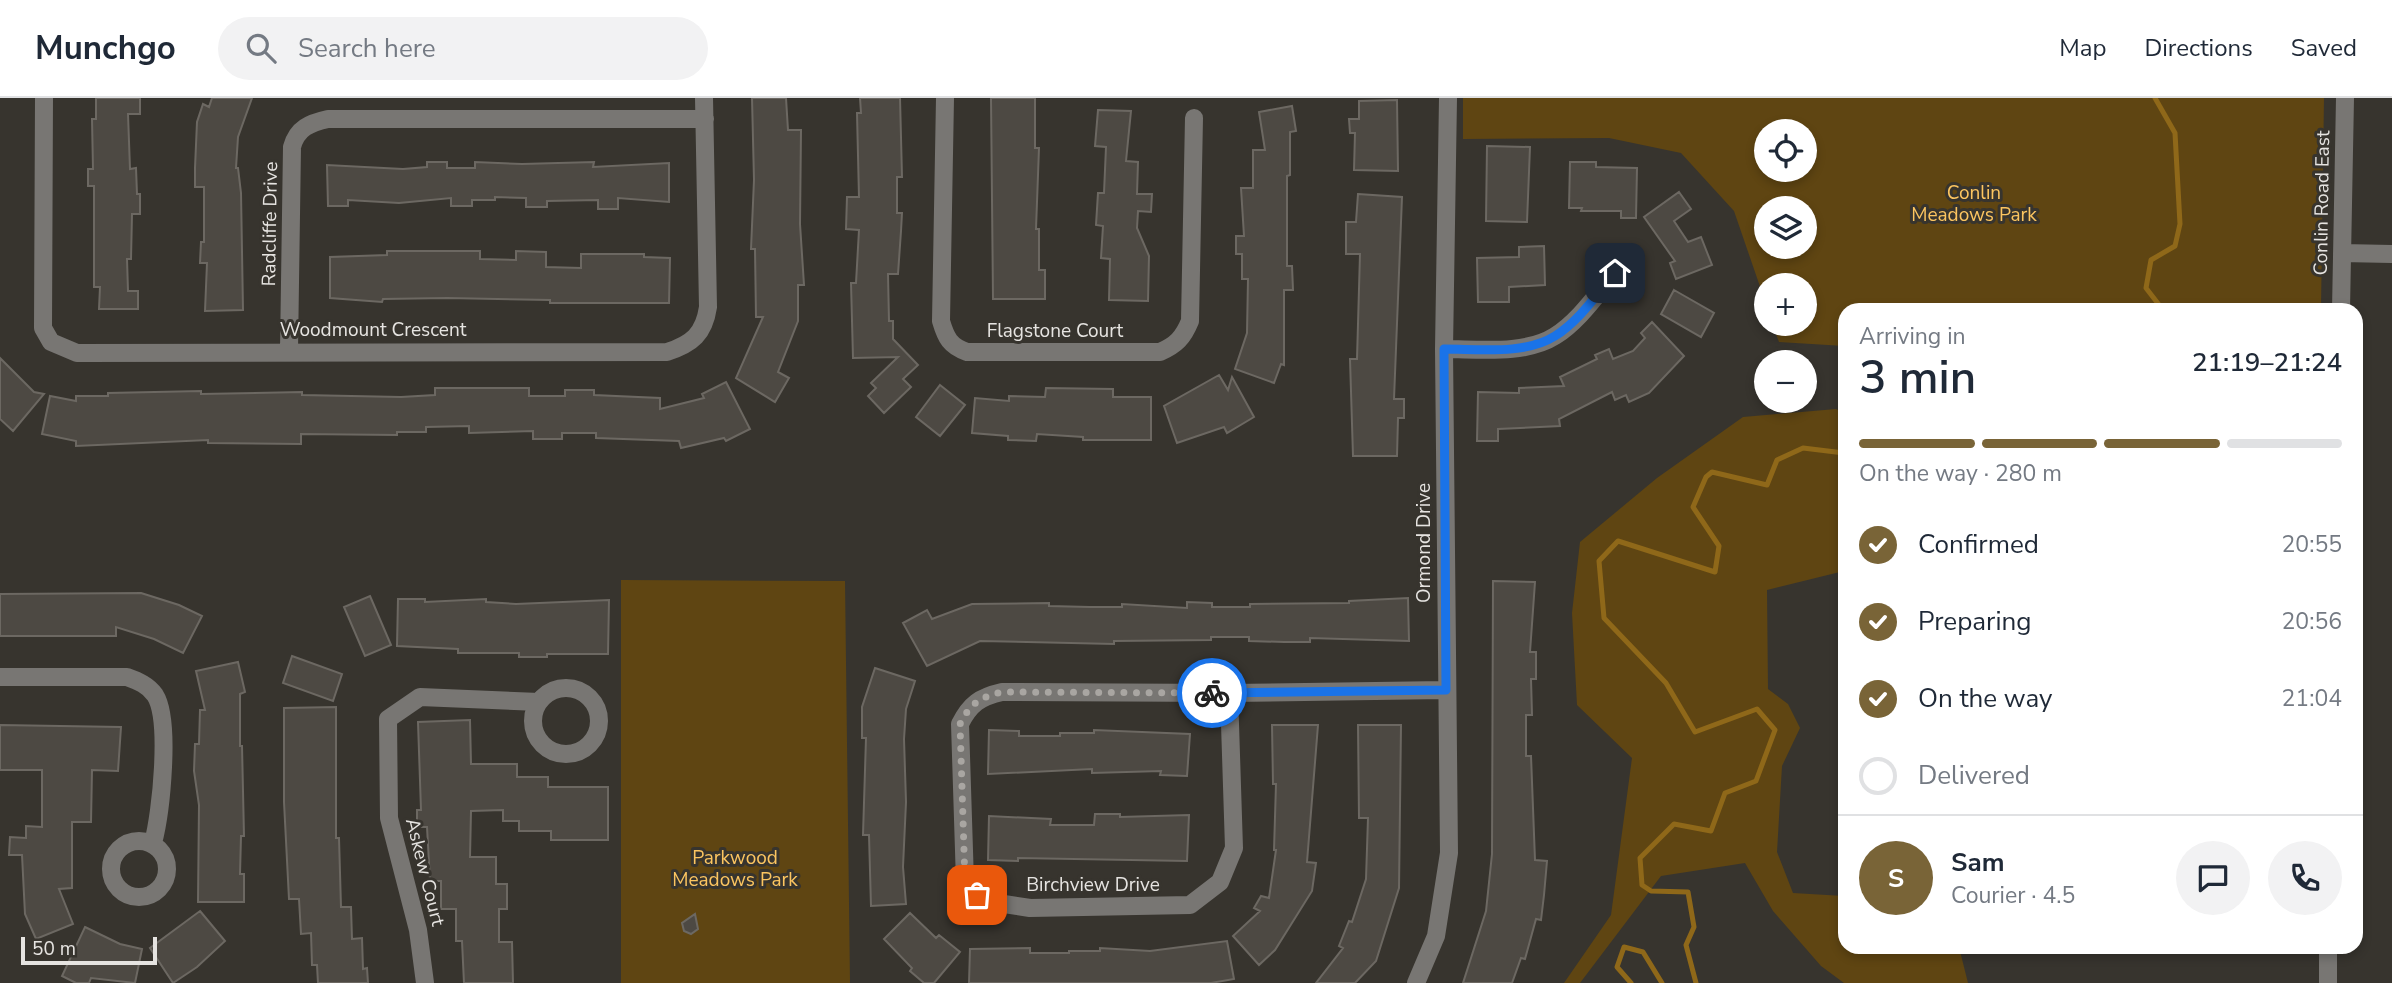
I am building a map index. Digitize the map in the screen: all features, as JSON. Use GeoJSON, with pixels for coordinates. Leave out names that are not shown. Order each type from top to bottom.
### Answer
{"type":"FeatureCollection","features":[{"type":"Feature","properties":{"kind":"street","name":"Woodmount Crescent"},"geometry":{"type":"LineString","coordinates":[[44,98],[43,328],[51,342],[77,353],[289,350],[667,352],[687,346],[698,336],[706,323],[708,307],[704,98]]}},
{"type":"Feature","properties":{"kind":"street","name":"Flagstone Court"},"geometry":{"type":"LineString","coordinates":[[945,98],[941,321],[946,337],[954,347],[967,352],[1160,352],[1174,346],[1184,335],[1189,321],[1194,118]]}},
{"type":"Feature","properties":{"kind":"street","name":"Ormond Drive"},"geometry":{"type":"LineString","coordinates":[[1416,983],[1436,936],[1449,853],[1444,349],[1448,98]]}},
{"type":"Feature","properties":{"kind":"street","name":"Conlin Road East"},"geometry":{"type":"LineString","coordinates":[[2341,303],[2345,98]]}},
{"type":"Feature","properties":{"kind":"street","name":"Radcliffe Drive"},"geometry":{"type":"LineString","coordinates":[[289,350],[292,147],[299,130],[313,122],[328,119],[705,120]]}},
{"type":"Feature","properties":{"kind":"street"},"geometry":{"type":"LineString","coordinates":[[2342,253],[2392,254]]}},
{"type":"Feature","properties":{"kind":"street"},"geometry":{"type":"LineString","coordinates":[[1444,349],[1492,349],[1540,343],[1572,323],[1615,273]]}},
{"type":"Feature","properties":{"kind":"street"},"geometry":{"type":"LineString","coordinates":[[0,677],[127,677],[142,683],[154,694],[161,709],[162,792],[153,843]]}},
{"type":"Feature","properties":{"kind":"street","name":"Birchview Drive"},"geometry":{"type":"LineString","coordinates":[[1229,693],[1234,848],[1220,882],[1190,905],[1030,908],[991,902],[977,895],[965,882],[960,724],[968,709],[981,697],[1002,692],[1446,690]]}},
{"type":"Feature","properties":{"kind":"street","name":"Askew Court"},"geometry":{"type":"LineString","coordinates":[[425,983],[418,930],[389,818],[388,719],[420,697],[539,702]]}},
{"type":"Feature","properties":{"kind":"street"},"geometry":{"type":"LineString","coordinates":[[2328,954],[2328,983]]}},
{"type":"Feature","properties":{"kind":"green space","name":"Conlin Meadows Park"},"geometry":{"type":"Polygon","coordinates":[[[1463,98],[2324,98],[2321,303],[1838,303],[1838,346],[1779,342],[1777,336],[1817,336],[1817,273],[1755,273],[1734,211],[1681,153],[1609,138],[1463,139],[1463,98]]]}},
{"type":"Feature","properties":{"kind":"green space"},"geometry":{"type":"Polygon","coordinates":[[[1838,410],[1838,572],[1767,590],[1768,689],[1788,704],[1800,728],[1782,766],[1777,852],[1793,893],[1838,896],[1838,954],[1961,954],[1968,983],[1844,983],[1821,966],[1773,911],[1745,863],[1661,876],[1580,983],[1564,983],[1611,915],[1632,758],[1577,705],[1572,613],[1580,542],[1657,478],[1743,417],[1838,410]]]}},
{"type":"Feature","properties":{"kind":"green space","name":"Parkwood Meadows Park"},"geometry":{"type":"Polygon","coordinates":[[[621,580],[845,581],[850,983],[621,983],[621,580]]]}},
{"type":"Feature","properties":{"kind":"building"},"geometry":{"type":"Polygon","coordinates":[[[96,98],[140,98],[140,114],[128,114],[130,169],[136,168],[140,214],[132,214],[131,259],[127,259],[128,291],[138,291],[138,309],[99,309],[100,287],[94,287],[94,186],[88,186],[88,169],[93,169],[92,119],[96,119],[96,98]]]}},
{"type":"Feature","properties":{"kind":"building"},"geometry":{"type":"Polygon","coordinates":[[[212,98],[252,98],[238,137],[236,168],[241,193],[243,310],[205,311],[207,263],[200,263],[201,242],[204,242],[204,187],[195,187],[195,168],[197,122],[203,104],[209,107],[212,98]]]}},
{"type":"Feature","properties":{"kind":"building"},"geometry":{"type":"Polygon","coordinates":[[[752,98],[786,98],[788,130],[801,130],[800,224],[804,285],[798,285],[798,321],[778,372],[789,378],[775,402],[736,378],[763,317],[756,317],[755,249],[751,249],[754,180],[752,98]]]}},
{"type":"Feature","properties":{"kind":"building"},"geometry":{"type":"Polygon","coordinates":[[[860,98],[900,98],[902,177],[897,177],[897,213],[902,213],[898,274],[888,274],[889,321],[893,321],[893,339],[918,365],[903,379],[911,387],[884,413],[868,396],[876,388],[871,383],[898,357],[853,358],[851,283],[856,283],[859,230],[846,229],[847,197],[859,197],[857,113],[861,113],[860,98]]]}},
{"type":"Feature","properties":{"kind":"building"},"geometry":{"type":"Polygon","coordinates":[[[991,98],[1035,98],[1035,148],[1039,148],[1036,229],[1039,229],[1039,270],[1045,270],[1045,299],[993,299],[991,98]]]}},
{"type":"Feature","properties":{"kind":"building"},"geometry":{"type":"Polygon","coordinates":[[[1397,100],[1398,171],[1354,170],[1355,133],[1350,133],[1349,119],[1359,119],[1359,101],[1397,100]]]}},
{"type":"Feature","properties":{"kind":"building"},"geometry":{"type":"Polygon","coordinates":[[[1292,106],[1296,131],[1290,132],[1290,175],[1287,176],[1287,266],[1292,266],[1293,290],[1284,290],[1284,365],[1281,364],[1274,383],[1235,369],[1247,333],[1248,279],[1242,279],[1242,254],[1236,254],[1236,236],[1244,236],[1241,188],[1253,188],[1253,150],[1265,150],[1259,112],[1292,106]]]}},
{"type":"Feature","properties":{"kind":"building"},"geometry":{"type":"Polygon","coordinates":[[[1098,110],[1131,111],[1126,161],[1138,162],[1137,194],[1152,194],[1151,212],[1138,211],[1137,228],[1149,256],[1148,301],[1109,300],[1110,259],[1101,258],[1103,226],[1096,225],[1098,193],[1104,193],[1106,147],[1095,146],[1098,110]]]}},
{"type":"Feature","properties":{"kind":"building"},"geometry":{"type":"Polygon","coordinates":[[[1487,146],[1530,147],[1527,222],[1486,221],[1487,146]]]}},
{"type":"Feature","properties":{"kind":"building"},"geometry":{"type":"Polygon","coordinates":[[[427,162],[447,162],[447,168],[475,168],[475,162],[594,162],[593,167],[669,163],[669,202],[618,198],[618,209],[598,209],[598,200],[547,201],[547,207],[526,207],[526,198],[495,197],[495,200],[472,200],[472,206],[451,206],[451,198],[399,203],[348,200],[348,206],[328,206],[327,165],[403,169],[427,167],[427,162]]]}},
{"type":"Feature","properties":{"kind":"building"},"geometry":{"type":"Polygon","coordinates":[[[1570,162],[1596,162],[1596,167],[1637,168],[1636,218],[1621,218],[1621,211],[1581,211],[1582,208],[1569,208],[1570,162]]]}},
{"type":"Feature","properties":{"kind":"building"},"geometry":{"type":"Polygon","coordinates":[[[1679,192],[1691,209],[1674,221],[1688,242],[1701,237],[1712,265],[1676,279],[1670,263],[1675,261],[1644,217],[1679,192]]]}},
{"type":"Feature","properties":{"kind":"building"},"geometry":{"type":"Polygon","coordinates":[[[1358,194],[1402,197],[1394,399],[1404,399],[1404,418],[1398,418],[1397,456],[1353,456],[1350,359],[1357,359],[1360,254],[1346,254],[1346,222],[1356,222],[1358,194]]]}},
{"type":"Feature","properties":{"kind":"building"},"geometry":{"type":"Polygon","coordinates":[[[1544,246],[1545,285],[1509,287],[1509,302],[1478,302],[1477,258],[1519,257],[1519,247],[1544,246]]]}},
{"type":"Feature","properties":{"kind":"building"},"geometry":{"type":"Polygon","coordinates":[[[387,251],[480,251],[480,259],[516,260],[516,251],[546,252],[546,267],[581,268],[581,254],[644,254],[644,257],[670,258],[669,303],[550,303],[550,300],[447,298],[383,299],[382,302],[330,298],[330,257],[387,255],[387,251]]]}},
{"type":"Feature","properties":{"kind":"building"},"geometry":{"type":"Polygon","coordinates":[[[1674,290],[1714,313],[1701,337],[1661,314],[1674,290]]]}},
{"type":"Feature","properties":{"kind":"building"},"geometry":{"type":"Polygon","coordinates":[[[1652,322],[1684,356],[1649,393],[1629,402],[1626,395],[1615,400],[1612,392],[1559,419],[1560,426],[1498,429],[1498,441],[1477,441],[1478,392],[1519,393],[1519,388],[1564,386],[1560,377],[1597,359],[1595,355],[1609,349],[1613,359],[1633,351],[1645,338],[1641,333],[1652,322]]]}},
{"type":"Feature","properties":{"kind":"building"},"geometry":{"type":"Polygon","coordinates":[[[0,358],[34,392],[44,394],[13,431],[0,419],[0,358]]]}},
{"type":"Feature","properties":{"kind":"building"},"geometry":{"type":"Polygon","coordinates":[[[1219,375],[1228,390],[1232,377],[1254,417],[1227,433],[1224,427],[1177,443],[1164,406],[1219,375]]]}},
{"type":"Feature","properties":{"kind":"building"},"geometry":{"type":"Polygon","coordinates":[[[726,382],[750,429],[726,441],[724,438],[681,448],[679,441],[596,438],[596,433],[562,433],[562,439],[533,439],[533,431],[469,433],[469,426],[426,427],[426,432],[397,432],[397,435],[301,434],[301,444],[208,443],[208,440],[76,446],[76,441],[42,434],[50,396],[76,401],[76,396],[108,396],[108,393],[201,391],[201,394],[302,392],[302,395],[401,397],[435,395],[435,388],[529,388],[529,396],[565,396],[565,390],[594,390],[594,395],[660,398],[660,409],[704,398],[702,394],[726,382]]]}},
{"type":"Feature","properties":{"kind":"building"},"geometry":{"type":"Polygon","coordinates":[[[940,385],[965,405],[940,436],[916,417],[940,385]]]}},
{"type":"Feature","properties":{"kind":"building"},"geometry":{"type":"Polygon","coordinates":[[[1046,388],[1113,389],[1113,397],[1151,397],[1151,440],[1083,440],[1083,437],[1037,434],[1036,441],[1008,440],[1008,436],[972,433],[975,398],[1009,401],[1009,396],[1045,397],[1046,388]]]}},
{"type":"Feature","properties":{"kind":"building"},"geometry":{"type":"Polygon","coordinates":[[[1493,581],[1535,582],[1530,652],[1536,652],[1536,679],[1531,679],[1532,715],[1526,715],[1526,756],[1531,756],[1535,860],[1547,861],[1541,920],[1536,919],[1525,959],[1521,958],[1512,983],[1463,983],[1486,911],[1492,854],[1493,581]]]}},
{"type":"Feature","properties":{"kind":"building"},"geometry":{"type":"Polygon","coordinates":[[[141,593],[179,605],[202,616],[183,653],[154,639],[116,627],[116,636],[0,636],[0,594],[141,593]]]}},
{"type":"Feature","properties":{"kind":"building"},"geometry":{"type":"Polygon","coordinates":[[[370,596],[391,645],[365,656],[344,607],[370,596]]]}},
{"type":"Feature","properties":{"kind":"building"},"geometry":{"type":"Polygon","coordinates":[[[1408,598],[1409,641],[1310,638],[1310,642],[1284,642],[1249,641],[1249,637],[1211,637],[1211,640],[1114,641],[1114,644],[980,641],[927,666],[903,623],[927,610],[932,619],[972,604],[1049,603],[1049,606],[1122,607],[1122,604],[1187,608],[1187,602],[1212,603],[1212,607],[1250,607],[1250,604],[1349,603],[1408,598]]]}},
{"type":"Feature","properties":{"kind":"building"},"geometry":{"type":"Polygon","coordinates":[[[398,599],[425,599],[425,602],[486,599],[486,602],[516,604],[609,600],[608,654],[519,657],[519,653],[458,653],[458,649],[397,646],[398,599]]]}},
{"type":"Feature","properties":{"kind":"building"},"geometry":{"type":"Polygon","coordinates":[[[292,656],[342,674],[333,701],[283,683],[292,656]]]}},
{"type":"Feature","properties":{"kind":"building"},"geometry":{"type":"Polygon","coordinates":[[[238,662],[245,692],[240,694],[244,836],[241,836],[240,874],[244,874],[244,902],[198,902],[199,805],[194,771],[195,744],[199,744],[200,710],[205,710],[196,671],[238,662]]]}},
{"type":"Feature","properties":{"kind":"building"},"geometry":{"type":"Polygon","coordinates":[[[875,668],[915,681],[906,709],[904,739],[906,802],[903,867],[906,904],[871,906],[869,835],[863,835],[866,738],[862,738],[862,707],[875,668]]]}},
{"type":"Feature","properties":{"kind":"building"},"geometry":{"type":"Polygon","coordinates":[[[336,707],[336,838],[339,838],[341,907],[351,907],[352,939],[362,938],[363,969],[367,968],[368,983],[318,983],[317,965],[312,965],[311,933],[301,934],[299,899],[289,899],[284,802],[284,708],[336,707]]]}},
{"type":"Feature","properties":{"kind":"building"},"geometry":{"type":"Polygon","coordinates":[[[470,720],[471,764],[517,764],[517,777],[548,777],[548,787],[608,787],[608,840],[551,840],[551,831],[519,831],[519,821],[503,821],[503,810],[471,811],[470,857],[496,857],[496,884],[507,884],[507,909],[499,909],[499,942],[512,942],[513,983],[464,983],[462,941],[456,941],[456,909],[441,909],[441,881],[430,881],[427,827],[417,827],[417,810],[421,810],[418,722],[470,720]]]}},
{"type":"Feature","properties":{"kind":"building"},"geometry":{"type":"Polygon","coordinates":[[[0,725],[121,727],[118,771],[92,770],[91,822],[72,822],[72,888],[59,889],[73,924],[36,939],[25,914],[22,855],[9,855],[10,837],[26,838],[26,826],[42,827],[42,770],[0,770],[0,725]]]}},
{"type":"Feature","properties":{"kind":"building"},"geometry":{"type":"Polygon","coordinates":[[[1272,725],[1318,725],[1307,862],[1316,863],[1312,891],[1275,950],[1259,965],[1233,936],[1260,911],[1254,908],[1261,896],[1269,898],[1276,850],[1276,784],[1273,784],[1272,725]]]}},
{"type":"Feature","properties":{"kind":"building"},"geometry":{"type":"Polygon","coordinates":[[[1358,725],[1401,725],[1399,888],[1376,961],[1355,983],[1316,983],[1343,948],[1339,946],[1349,921],[1352,922],[1366,879],[1368,818],[1359,818],[1358,725]]]}},
{"type":"Feature","properties":{"kind":"building"},"geometry":{"type":"Polygon","coordinates":[[[989,730],[1019,731],[1019,736],[1060,736],[1060,733],[1094,733],[1094,730],[1190,734],[1187,776],[1160,775],[1161,771],[1092,773],[1092,769],[988,774],[989,730]]]}},
{"type":"Feature","properties":{"kind":"building"},"geometry":{"type":"Polygon","coordinates":[[[1095,814],[1120,814],[1120,817],[1189,815],[1187,861],[1018,858],[1018,861],[988,860],[989,816],[1051,819],[1050,825],[1094,825],[1095,814]]]}},
{"type":"Feature","properties":{"kind":"building"},"geometry":{"type":"Polygon","coordinates":[[[200,911],[225,941],[197,967],[173,983],[150,948],[200,911]]]}},
{"type":"Feature","properties":{"kind":"building"},"geometry":{"type":"Polygon","coordinates":[[[910,913],[936,938],[939,935],[960,952],[934,983],[924,983],[910,971],[912,968],[884,939],[910,913]]]}},
{"type":"Feature","properties":{"kind":"building"},"geometry":{"type":"Polygon","coordinates":[[[695,914],[698,929],[691,934],[684,931],[682,923],[695,914]]]}},
{"type":"Feature","properties":{"kind":"building"},"geometry":{"type":"Polygon","coordinates":[[[85,927],[120,944],[142,949],[135,983],[91,978],[89,983],[76,983],[62,976],[85,927]]]}},
{"type":"Feature","properties":{"kind":"building"},"geometry":{"type":"Polygon","coordinates":[[[1227,941],[1234,979],[1211,983],[969,983],[970,949],[1030,948],[1030,953],[1100,951],[1100,948],[1150,951],[1227,941]]]}},
{"type":"Feature","properties":{"kind":"waterway"},"geometry":{"type":"LineString","coordinates":[[2155,98],[2175,133],[2180,224],[2175,246],[2151,260],[2146,288],[2158,303]]}},
{"type":"Feature","properties":{"kind":"waterway"},"geometry":{"type":"LineString","coordinates":[[1696,983],[1686,945],[1694,927],[1688,892],[1651,891],[1642,885],[1640,858],[1674,824],[1711,831],[1725,793],[1756,781],[1775,730],[1757,709],[1695,732],[1666,683],[1604,618],[1599,561],[1618,541],[1715,572],[1719,546],[1693,507],[1706,477],[1712,472],[1767,485],[1777,460],[1803,448],[1838,452]]}},
{"type":"Feature","properties":{"kind":"waterway"},"geometry":{"type":"LineString","coordinates":[[1631,983],[1617,967],[1624,947],[1643,952],[1662,983]]}},
{"type":"Feature","properties":{"kind":"way so far"},"geometry":{"type":"LineString","coordinates":[[977,895],[965,882],[960,724],[968,709],[981,697],[1002,692],[1212,693]]}},
{"type":"Feature","properties":{"kind":"route"},"geometry":{"type":"LineString","coordinates":[[1212,693],[1446,690],[1444,349],[1492,349],[1540,343],[1572,323],[1615,273]]}}]}
